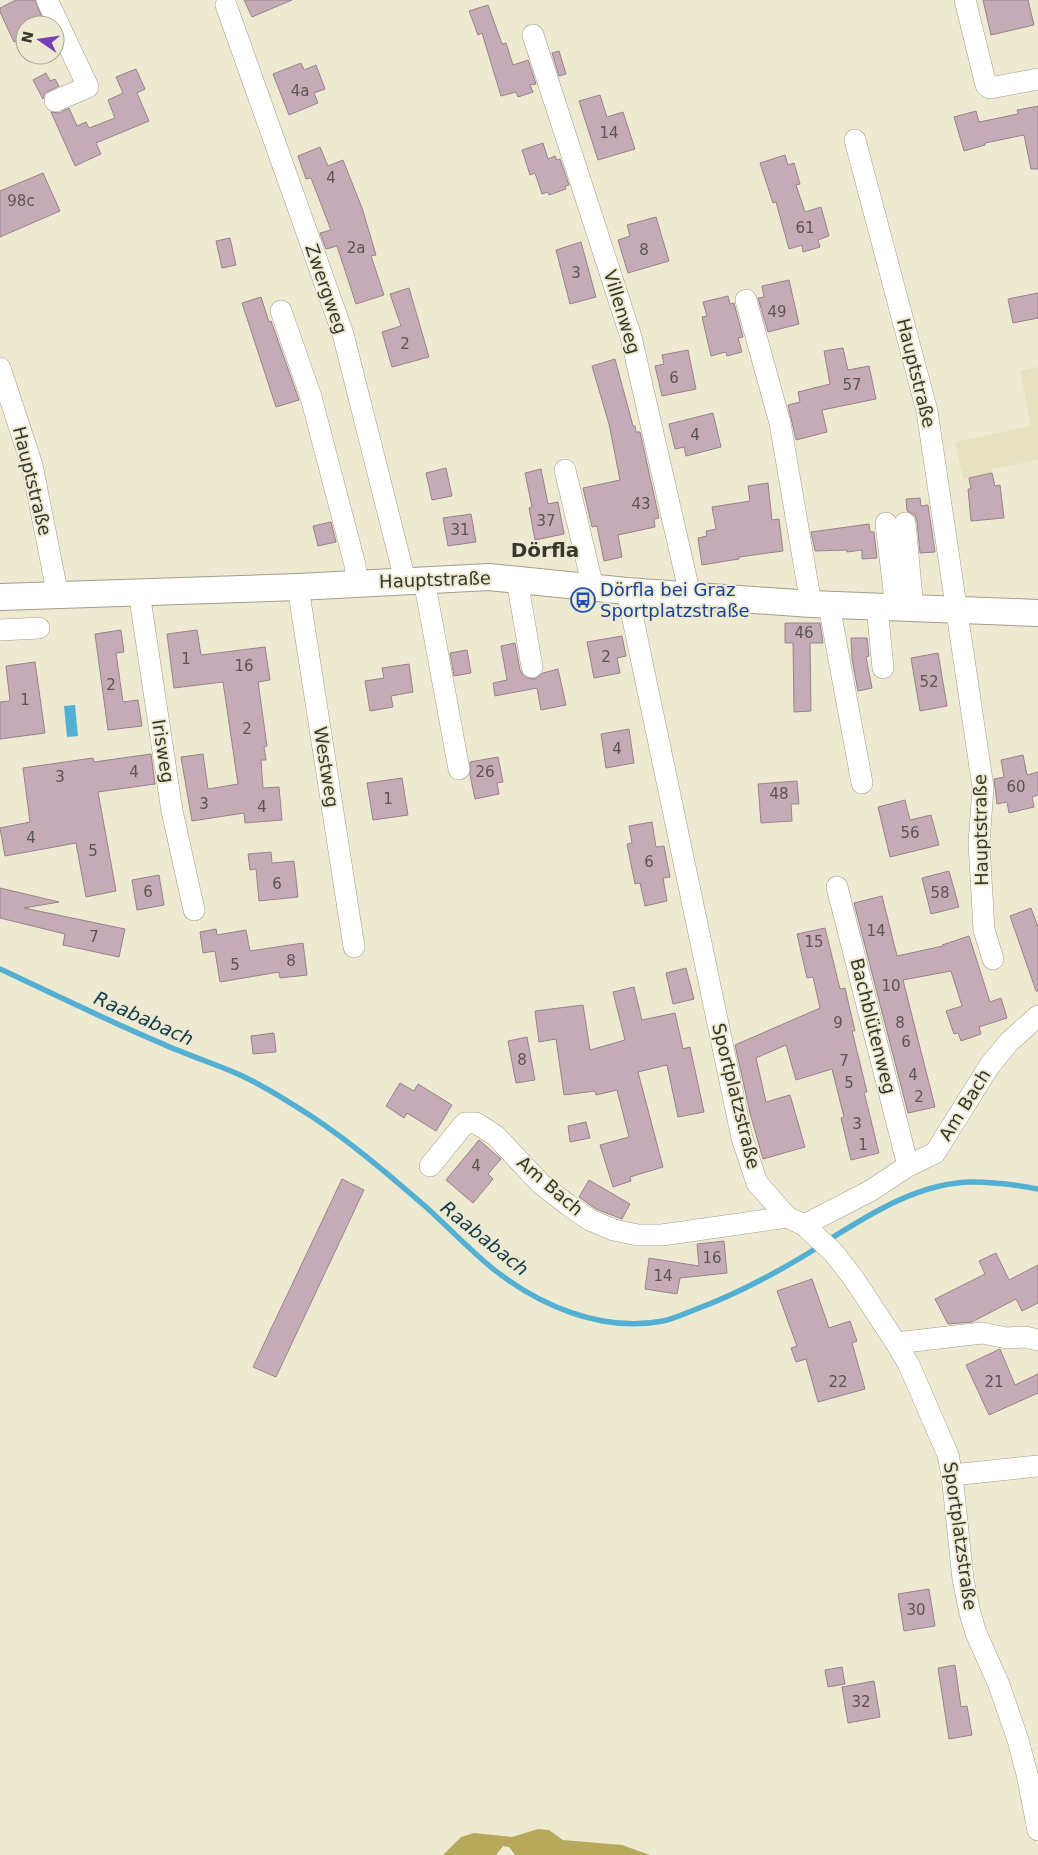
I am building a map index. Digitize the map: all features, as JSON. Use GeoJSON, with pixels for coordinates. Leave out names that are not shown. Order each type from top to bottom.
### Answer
{"type":"FeatureCollection","features":[{"type":"Feature","properties":{"kind":"main road","name":"Hauptstraße"},"geometry":{"type":"LineString","coordinates":[[0,597],[298,587],[490,577],[627,591],[690,594],[820,605],[1038,613]]}},
{"type":"Feature","properties":{"kind":"street"},"geometry":{"type":"LineString","coordinates":[[47,0],[88,87],[56,101]]}},
{"type":"Feature","properties":{"kind":"street"},"geometry":{"type":"LineString","coordinates":[[965,0],[986,85],[990,88],[1038,80]]}},
{"type":"Feature","properties":{"kind":"street","name":"Zwergweg"},"geometry":{"type":"LineString","coordinates":[[226,5],[343,334],[414,580],[459,769]]}},
{"type":"Feature","properties":{"kind":"street","name":"Villenweg"},"geometry":{"type":"LineString","coordinates":[[533,35],[632,336],[690,594]]}},
{"type":"Feature","properties":{"kind":"street","name":"Hauptstraße"},"geometry":{"type":"LineString","coordinates":[[855,140],[927,411],[984,787],[979,843],[984,930],[993,959]]}},
{"type":"Feature","properties":{"kind":"street"},"geometry":{"type":"LineString","coordinates":[[746,300],[780,422],[820,605],[862,782]]}},
{"type":"Feature","properties":{"kind":"street"},"geometry":{"type":"LineString","coordinates":[[281,311],[311,397],[355,565],[357,583]]}},
{"type":"Feature","properties":{"kind":"street","name":"Hauptstraße"},"geometry":{"type":"LineString","coordinates":[[0,368],[32,465],[58,596]]}},
{"type":"Feature","properties":{"kind":"street"},"geometry":{"type":"LineString","coordinates":[[565,470],[592,587]]}},
{"type":"Feature","properties":{"kind":"street"},"geometry":{"type":"LineString","coordinates":[[882,668],[895,608],[896,523]]}},
{"type":"Feature","properties":{"kind":"street"},"geometry":{"type":"LineString","coordinates":[[517,580],[532,667]]}},
{"type":"Feature","properties":{"kind":"street","name":"Westweg"},"geometry":{"type":"LineString","coordinates":[[298,587],[354,947]]}},
{"type":"Feature","properties":{"kind":"street","name":"Sportplatzstraße"},"geometry":{"type":"LineString","coordinates":[[627,591],[742,1138],[757,1182],[834,1253],[854,1278],[909,1365],[948,1455],[952,1475],[963,1579],[970,1613],[976,1633],[999,1685],[1033,1774],[1038,1830]]}},
{"type":"Feature","properties":{"kind":"street","name":"Irisweg"},"geometry":{"type":"LineString","coordinates":[[139,592],[172,811],[194,910]]}},
{"type":"Feature","properties":{"kind":"street"},"geometry":{"type":"LineString","coordinates":[[0,630],[39,628]]}},
{"type":"Feature","properties":{"kind":"street","name":"Bachblütenweg"},"geometry":{"type":"LineString","coordinates":[[837,887],[908,1166]]}},
{"type":"Feature","properties":{"kind":"street","name":"Am Bach"},"geometry":{"type":"LineString","coordinates":[[430,1166],[466,1123],[476,1123],[496,1136],[541,1184],[568,1205],[590,1220],[614,1230],[638,1235],[662,1235],[803,1226],[870,1191],[908,1166],[935,1153],[990,1064],[1038,1016]]}},
{"type":"Feature","properties":{"kind":"street"},"geometry":{"type":"LineString","coordinates":[[896,1343],[982,1333],[1007,1338],[1025,1337],[1038,1340]]}},
{"type":"Feature","properties":{"kind":"street"},"geometry":{"type":"LineString","coordinates":[[952,1475],[1038,1466]]}},
{"type":"Feature","properties":{"kind":"shaded area"},"geometry":{"type":"Polygon","coordinates":[[[1038,367],[1038,460],[992,469],[992,473],[963,479],[955,442],[1031,426],[1020,371],[1038,367]]]}},
{"type":"Feature","properties":{"kind":"shaded area"},"geometry":{"type":"Polygon","coordinates":[[[538,1829],[549,1830],[563,1840],[622,1845],[650,1855],[515,1855],[509,1847],[503,1846],[496,1855],[443,1855],[461,1837],[474,1833],[512,1837],[538,1829]]]}},
{"type":"Feature","properties":{"kind":"water"},"geometry":{"type":"Polygon","coordinates":[[[75,705],[78,736],[67,737],[64,706],[75,705]]]}},
{"type":"Feature","properties":{"kind":"building"},"geometry":{"type":"Polygon","coordinates":[[[16,0],[35,0],[41,15],[15,15],[14,42],[0,12],[0,8],[16,0]]]}},
{"type":"Feature","properties":{"kind":"building"},"geometry":{"type":"Polygon","coordinates":[[[244,0],[292,0],[252,17],[244,0]]]}},
{"type":"Feature","properties":{"kind":"building"},"geometry":{"type":"Polygon","coordinates":[[[983,0],[1028,0],[1034,25],[991,35],[983,0]]]}},
{"type":"Feature","properties":{"kind":"building"},"geometry":{"type":"Polygon","coordinates":[[[488,5],[502,44],[506,43],[513,65],[528,60],[536,84],[530,85],[533,92],[518,97],[516,92],[501,96],[482,33],[478,35],[469,11],[488,5]]]}},
{"type":"Feature","properties":{"kind":"building"},"geometry":{"type":"Polygon","coordinates":[[[559,51],[566,74],[559,76],[552,53],[559,51]]]}},
{"type":"Feature","properties":{"kind":"building"},"geometry":{"type":"Polygon","coordinates":[[[301,63],[304,70],[316,65],[325,89],[314,93],[318,103],[289,115],[273,74],[301,63]]]}},
{"type":"Feature","properties":{"kind":"building"},"geometry":{"type":"Polygon","coordinates":[[[136,69],[145,89],[137,93],[149,121],[96,143],[101,154],[75,166],[51,112],[59,113],[69,108],[77,126],[86,122],[89,128],[115,118],[108,100],[123,93],[116,77],[136,69]]]}},
{"type":"Feature","properties":{"kind":"building"},"geometry":{"type":"Polygon","coordinates":[[[46,73],[50,81],[55,79],[59,86],[45,93],[43,99],[33,80],[46,73]]]}},
{"type":"Feature","properties":{"kind":"building"},"geometry":{"type":"Polygon","coordinates":[[[600,95],[607,117],[623,112],[635,149],[598,160],[579,101],[600,95]]]}},
{"type":"Feature","properties":{"kind":"building"},"geometry":{"type":"Polygon","coordinates":[[[1038,106],[1038,169],[1031,169],[1024,135],[985,143],[985,145],[964,151],[954,117],[976,111],[979,122],[1018,114],[1017,110],[1038,106]]]}},
{"type":"Feature","properties":{"kind":"building"},"geometry":{"type":"Polygon","coordinates":[[[543,143],[548,159],[555,156],[557,160],[560,159],[569,185],[565,186],[566,189],[549,195],[548,192],[542,194],[535,173],[530,175],[522,150],[543,143]]]}},
{"type":"Feature","properties":{"kind":"building"},"geometry":{"type":"Polygon","coordinates":[[[320,147],[328,166],[343,160],[362,208],[376,255],[371,256],[384,295],[356,304],[337,246],[326,249],[320,233],[331,230],[311,178],[306,179],[298,156],[320,147]]]}},
{"type":"Feature","properties":{"kind":"building"},"geometry":{"type":"Polygon","coordinates":[[[785,155],[788,165],[794,163],[800,184],[796,185],[805,212],[821,207],[829,236],[818,240],[820,247],[803,252],[802,245],[789,249],[776,202],[773,203],[760,163],[785,155]]]}},
{"type":"Feature","properties":{"kind":"building"},"geometry":{"type":"Polygon","coordinates":[[[43,173],[60,211],[0,237],[0,191],[43,173]]]}},
{"type":"Feature","properties":{"kind":"building"},"geometry":{"type":"Polygon","coordinates":[[[656,217],[669,261],[628,273],[618,240],[630,236],[627,225],[656,217]]]}},
{"type":"Feature","properties":{"kind":"building"},"geometry":{"type":"Polygon","coordinates":[[[230,238],[236,265],[222,268],[216,241],[230,238]]]}},
{"type":"Feature","properties":{"kind":"building"},"geometry":{"type":"Polygon","coordinates":[[[581,242],[596,297],[570,304],[556,250],[581,242]]]}},
{"type":"Feature","properties":{"kind":"building"},"geometry":{"type":"Polygon","coordinates":[[[789,280],[799,324],[768,332],[758,298],[764,297],[762,286],[789,280]]]}},
{"type":"Feature","properties":{"kind":"building"},"geometry":{"type":"Polygon","coordinates":[[[409,288],[429,357],[392,367],[382,332],[401,326],[390,294],[409,288]]]}},
{"type":"Feature","properties":{"kind":"building"},"geometry":{"type":"Polygon","coordinates":[[[1038,293],[1038,318],[1013,323],[1008,299],[1038,293]]]}},
{"type":"Feature","properties":{"kind":"building"},"geometry":{"type":"Polygon","coordinates":[[[728,296],[730,304],[734,303],[743,337],[738,338],[742,352],[727,356],[726,352],[711,356],[702,317],[707,316],[703,302],[728,296]]]}},
{"type":"Feature","properties":{"kind":"building"},"geometry":{"type":"Polygon","coordinates":[[[261,297],[299,400],[276,407],[242,303],[261,297]]]}},
{"type":"Feature","properties":{"kind":"building"},"geometry":{"type":"Polygon","coordinates":[[[843,348],[848,370],[869,366],[876,399],[822,410],[827,432],[796,440],[788,405],[800,402],[798,392],[830,384],[824,351],[843,348]]]}},
{"type":"Feature","properties":{"kind":"building"},"geometry":{"type":"Polygon","coordinates":[[[688,350],[696,389],[662,396],[655,366],[664,364],[662,355],[688,350]]]}},
{"type":"Feature","properties":{"kind":"building"},"geometry":{"type":"Polygon","coordinates":[[[615,359],[633,426],[635,426],[636,432],[640,432],[659,518],[654,519],[655,527],[618,535],[622,557],[604,561],[597,526],[592,527],[583,488],[620,480],[609,424],[592,366],[615,359]]]}},
{"type":"Feature","properties":{"kind":"building"},"geometry":{"type":"Polygon","coordinates":[[[713,413],[721,447],[686,456],[684,447],[675,449],[669,424],[713,413]]]}},
{"type":"Feature","properties":{"kind":"building"},"geometry":{"type":"Polygon","coordinates":[[[446,468],[452,496],[432,500],[426,473],[446,468]]]}},
{"type":"Feature","properties":{"kind":"building"},"geometry":{"type":"Polygon","coordinates":[[[541,469],[548,504],[558,502],[564,534],[535,540],[529,508],[532,507],[525,473],[541,469]]]}},
{"type":"Feature","properties":{"kind":"building"},"geometry":{"type":"Polygon","coordinates":[[[992,473],[995,486],[1000,485],[1004,518],[971,521],[968,489],[971,489],[969,478],[992,473]]]}},
{"type":"Feature","properties":{"kind":"building"},"geometry":{"type":"Polygon","coordinates":[[[768,483],[772,520],[779,519],[783,551],[739,557],[739,559],[702,565],[698,538],[707,536],[706,531],[716,529],[712,507],[750,501],[748,486],[768,483]]]}},
{"type":"Feature","properties":{"kind":"building"},"geometry":{"type":"Polygon","coordinates":[[[920,498],[921,506],[928,505],[935,552],[920,553],[917,521],[915,515],[907,511],[906,499],[920,498]]]}},
{"type":"Feature","properties":{"kind":"building"},"geometry":{"type":"Polygon","coordinates":[[[471,514],[476,542],[448,546],[443,518],[471,514]]]}},
{"type":"Feature","properties":{"kind":"building"},"geometry":{"type":"Polygon","coordinates":[[[331,522],[336,542],[318,546],[313,526],[331,522]]]}},
{"type":"Feature","properties":{"kind":"building"},"geometry":{"type":"Polygon","coordinates":[[[869,524],[870,532],[874,532],[877,558],[862,559],[862,550],[847,552],[847,550],[815,551],[811,532],[869,524]]]}},
{"type":"Feature","properties":{"kind":"building"},"geometry":{"type":"Polygon","coordinates":[[[785,623],[820,623],[823,643],[810,643],[811,711],[794,712],[793,643],[785,643],[785,623]]]}},
{"type":"Feature","properties":{"kind":"building"},"geometry":{"type":"Polygon","coordinates":[[[121,630],[124,652],[116,653],[123,702],[138,700],[142,726],[108,730],[95,634],[121,630]]]}},
{"type":"Feature","properties":{"kind":"building"},"geometry":{"type":"Polygon","coordinates":[[[197,630],[201,655],[265,647],[270,680],[258,682],[267,746],[264,747],[266,760],[261,760],[263,788],[279,787],[282,820],[245,823],[244,813],[192,821],[181,757],[203,754],[208,789],[238,784],[223,682],[174,688],[167,634],[197,630]]]}},
{"type":"Feature","properties":{"kind":"building"},"geometry":{"type":"Polygon","coordinates":[[[622,636],[626,656],[617,658],[620,673],[594,678],[587,642],[622,636]]]}},
{"type":"Feature","properties":{"kind":"building"},"geometry":{"type":"Polygon","coordinates":[[[851,638],[867,638],[869,656],[866,657],[872,688],[858,691],[852,659],[851,638]]]}},
{"type":"Feature","properties":{"kind":"building"},"geometry":{"type":"Polygon","coordinates":[[[515,643],[520,670],[527,678],[535,679],[543,673],[558,669],[566,705],[541,710],[537,688],[495,696],[493,683],[507,680],[501,646],[515,643]]]}},
{"type":"Feature","properties":{"kind":"building"},"geometry":{"type":"Polygon","coordinates":[[[467,650],[471,673],[454,676],[450,653],[467,650]]]}},
{"type":"Feature","properties":{"kind":"building"},"geometry":{"type":"Polygon","coordinates":[[[938,653],[947,706],[920,711],[911,658],[938,653]]]}},
{"type":"Feature","properties":{"kind":"building"},"geometry":{"type":"Polygon","coordinates":[[[35,662],[45,733],[0,739],[0,702],[10,701],[6,666],[35,662]]]}},
{"type":"Feature","properties":{"kind":"building"},"geometry":{"type":"Polygon","coordinates":[[[409,664],[413,692],[391,696],[393,707],[370,711],[365,681],[384,678],[382,668],[409,664]]]}},
{"type":"Feature","properties":{"kind":"building"},"geometry":{"type":"Polygon","coordinates":[[[629,729],[634,763],[606,768],[601,734],[629,729]]]}},
{"type":"Feature","properties":{"kind":"building"},"geometry":{"type":"Polygon","coordinates":[[[151,754],[155,784],[98,792],[116,891],[86,897],[76,843],[5,856],[0,828],[30,822],[23,768],[93,758],[94,762],[151,754]]]}},
{"type":"Feature","properties":{"kind":"building"},"geometry":{"type":"Polygon","coordinates":[[[1023,755],[1027,775],[1038,772],[1038,795],[1032,797],[1034,807],[1009,813],[1007,802],[997,804],[994,779],[1004,777],[1001,760],[1023,755]]]}},
{"type":"Feature","properties":{"kind":"building"},"geometry":{"type":"Polygon","coordinates":[[[498,757],[503,782],[497,783],[499,794],[475,799],[470,775],[470,762],[498,757]]]}},
{"type":"Feature","properties":{"kind":"building"},"geometry":{"type":"Polygon","coordinates":[[[402,778],[408,815],[373,820],[367,783],[402,778]]]}},
{"type":"Feature","properties":{"kind":"building"},"geometry":{"type":"Polygon","coordinates":[[[797,781],[799,804],[791,804],[792,821],[761,823],[758,784],[797,781]]]}},
{"type":"Feature","properties":{"kind":"building"},"geometry":{"type":"Polygon","coordinates":[[[905,800],[910,820],[931,815],[939,845],[890,857],[878,807],[905,800]]]}},
{"type":"Feature","properties":{"kind":"building"},"geometry":{"type":"Polygon","coordinates":[[[652,822],[656,847],[664,846],[670,877],[663,878],[667,901],[645,906],[640,883],[635,884],[627,844],[632,843],[629,826],[652,822]]]}},
{"type":"Feature","properties":{"kind":"building"},"geometry":{"type":"Polygon","coordinates":[[[271,852],[272,863],[294,861],[298,897],[259,901],[256,869],[250,870],[248,854],[271,852]]]}},
{"type":"Feature","properties":{"kind":"building"},"geometry":{"type":"Polygon","coordinates":[[[949,871],[959,907],[931,914],[922,878],[949,871]]]}},
{"type":"Feature","properties":{"kind":"building"},"geometry":{"type":"Polygon","coordinates":[[[159,875],[164,905],[137,910],[132,880],[159,875]]]}},
{"type":"Feature","properties":{"kind":"building"},"geometry":{"type":"Polygon","coordinates":[[[0,888],[59,902],[24,908],[125,929],[119,957],[63,945],[65,934],[0,918],[0,888]]]}},
{"type":"Feature","properties":{"kind":"building"},"geometry":{"type":"Polygon","coordinates":[[[882,896],[897,956],[943,946],[969,936],[990,1002],[1001,998],[1007,1018],[979,1027],[981,1034],[961,1041],[958,1033],[954,1034],[946,1011],[962,1006],[951,971],[903,980],[935,1107],[908,1113],[854,903],[882,896]]]}},
{"type":"Feature","properties":{"kind":"building"},"geometry":{"type":"Polygon","coordinates":[[[1031,908],[1038,927],[1038,991],[1036,991],[1010,916],[1031,908]]]}},
{"type":"Feature","properties":{"kind":"building"},"geometry":{"type":"Polygon","coordinates":[[[825,928],[840,989],[845,988],[855,1031],[852,1031],[867,1092],[864,1092],[879,1153],[851,1160],[841,1118],[844,1117],[832,1069],[796,1080],[786,1045],[756,1058],[766,1102],[790,1095],[805,1147],[763,1159],[750,1113],[735,1045],[820,1008],[813,977],[807,978],[797,934],[825,928]]]}},
{"type":"Feature","properties":{"kind":"building"},"geometry":{"type":"Polygon","coordinates":[[[216,929],[217,935],[246,930],[250,951],[303,943],[307,975],[280,978],[279,972],[220,982],[215,951],[203,953],[200,932],[216,929]]]}},
{"type":"Feature","properties":{"kind":"building"},"geometry":{"type":"Polygon","coordinates":[[[686,968],[694,999],[673,1004],[666,973],[686,968]]]}},
{"type":"Feature","properties":{"kind":"building"},"geometry":{"type":"Polygon","coordinates":[[[634,987],[642,1020],[675,1013],[683,1049],[690,1047],[704,1112],[678,1117],[667,1065],[638,1072],[663,1167],[630,1177],[631,1181],[613,1187],[600,1145],[629,1137],[617,1090],[596,1095],[595,1091],[564,1095],[556,1039],[539,1042],[535,1011],[583,1005],[590,1050],[625,1040],[613,992],[634,987]]]}},
{"type":"Feature","properties":{"kind":"building"},"geometry":{"type":"Polygon","coordinates":[[[274,1033],[276,1052],[253,1054],[251,1036],[274,1033]]]}},
{"type":"Feature","properties":{"kind":"building"},"geometry":{"type":"Polygon","coordinates":[[[527,1037],[535,1080],[516,1083],[508,1041],[527,1037]]]}},
{"type":"Feature","properties":{"kind":"building"},"geometry":{"type":"Polygon","coordinates":[[[400,1083],[414,1091],[418,1084],[452,1105],[436,1131],[407,1113],[404,1118],[386,1106],[400,1083]]]}},
{"type":"Feature","properties":{"kind":"building"},"geometry":{"type":"Polygon","coordinates":[[[586,1122],[590,1138],[570,1142],[568,1126],[586,1122]]]}},
{"type":"Feature","properties":{"kind":"building"},"geometry":{"type":"Polygon","coordinates":[[[479,1140],[501,1159],[488,1174],[493,1179],[473,1203],[446,1180],[479,1140]]]}},
{"type":"Feature","properties":{"kind":"building"},"geometry":{"type":"Polygon","coordinates":[[[342,1179],[364,1190],[276,1377],[253,1367],[342,1179]]]}},
{"type":"Feature","properties":{"kind":"building"},"geometry":{"type":"Polygon","coordinates":[[[589,1180],[630,1204],[622,1219],[596,1209],[579,1197],[589,1180]]]}},
{"type":"Feature","properties":{"kind":"building"},"geometry":{"type":"Polygon","coordinates":[[[724,1241],[727,1273],[680,1278],[677,1294],[645,1289],[649,1258],[699,1266],[697,1244],[724,1241]]]}},
{"type":"Feature","properties":{"kind":"building"},"geometry":{"type":"Polygon","coordinates":[[[996,1253],[1009,1280],[1038,1265],[1038,1303],[1022,1311],[1016,1299],[972,1322],[948,1324],[935,1299],[985,1274],[979,1261],[996,1253]]]}},
{"type":"Feature","properties":{"kind":"building"},"geometry":{"type":"Polygon","coordinates":[[[812,1279],[829,1328],[850,1321],[857,1341],[852,1343],[865,1389],[818,1402],[806,1359],[796,1362],[791,1348],[797,1346],[777,1291],[812,1279]]]}},
{"type":"Feature","properties":{"kind":"building"},"geometry":{"type":"Polygon","coordinates":[[[1000,1349],[1015,1385],[1038,1374],[1038,1393],[989,1415],[966,1365],[1000,1349]]]}},
{"type":"Feature","properties":{"kind":"building"},"geometry":{"type":"Polygon","coordinates":[[[929,1589],[935,1626],[904,1631],[898,1594],[929,1589]]]}},
{"type":"Feature","properties":{"kind":"building"},"geometry":{"type":"Polygon","coordinates":[[[955,1665],[961,1707],[967,1706],[972,1735],[949,1739],[938,1668],[955,1665]]]}},
{"type":"Feature","properties":{"kind":"building"},"geometry":{"type":"Polygon","coordinates":[[[842,1667],[845,1684],[828,1687],[825,1670],[842,1667]]]}},
{"type":"Feature","properties":{"kind":"building"},"geometry":{"type":"Polygon","coordinates":[[[874,1681],[880,1717],[848,1723],[842,1687],[874,1681]]]}},
{"type":"Feature","properties":{"kind":"waterway","name":"Raababach"},"geometry":{"type":"LineString","coordinates":[[0,969],[101,1017],[181,1052],[238,1074],[302,1110],[370,1160],[426,1207],[492,1268],[530,1294],[572,1313],[617,1323],[640,1324],[667,1320],[743,1289],[820,1246]]}},
{"type":"Feature","properties":{"kind":"waterway","name":"Raababach"},"geometry":{"type":"LineString","coordinates":[[827,1241],[878,1210],[934,1187],[953,1183],[973,1182],[1006,1184],[1038,1189]]}},
{"type":"Feature","properties":{"kind":"place","name":"Dörfla bei Graz Sportplatzstraße"},"geometry":{"type":"Point","coordinates":[583,600]}},
{"type":"Feature","properties":{"kind":"district","name":"Dörfla"},"geometry":{"type":"Point","coordinates":[545,550]}}]}
